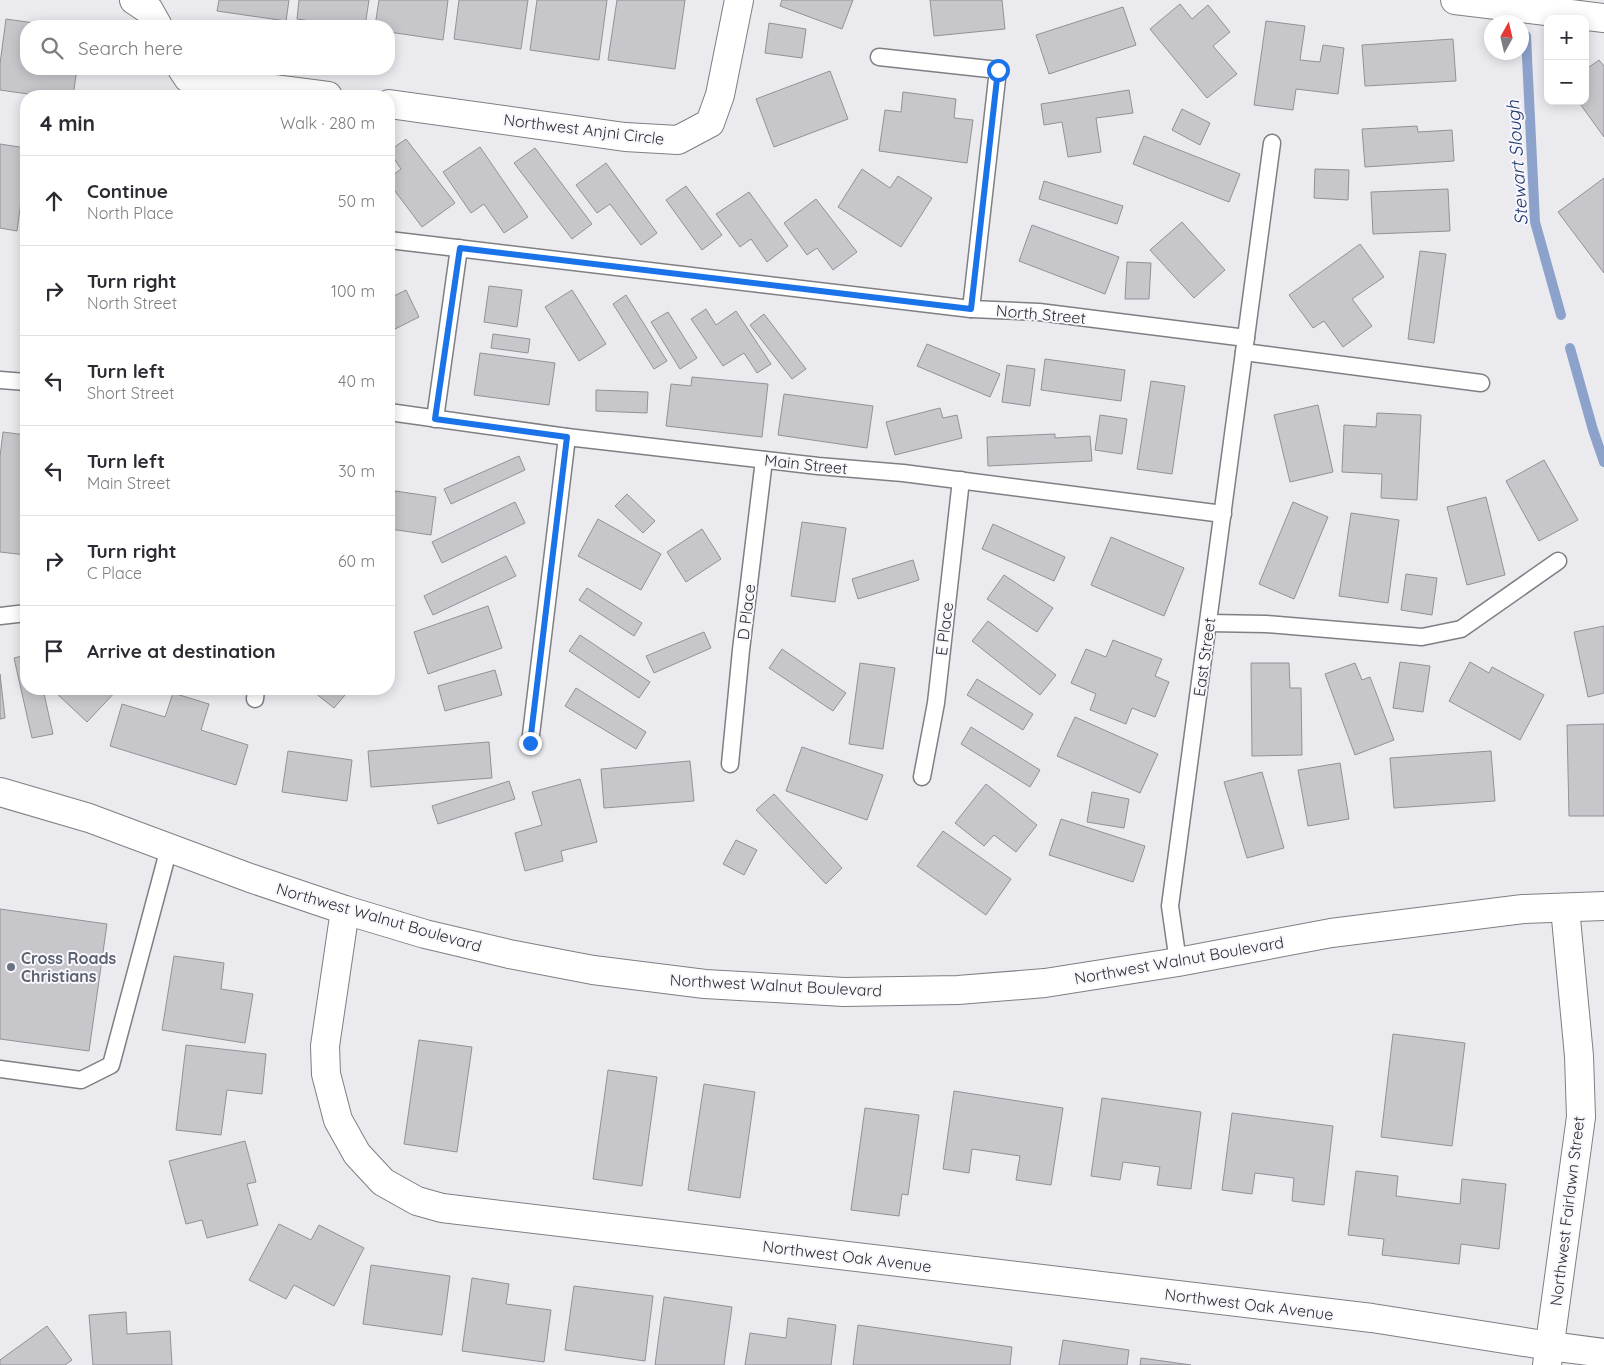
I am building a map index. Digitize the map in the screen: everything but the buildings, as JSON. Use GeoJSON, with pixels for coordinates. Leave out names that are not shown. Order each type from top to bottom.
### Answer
{"type":"FeatureCollection","features":[{"type":"Feature","properties":{"kind":"street"},"geometry":{"type":"LineString","coordinates":[[134,0],[149,10],[155,20]]}},
{"type":"Feature","properties":{"kind":"street","name":"Northwest Anjni Circle"},"geometry":{"type":"LineString","coordinates":[[395,105],[625,137],[678,140],[710,123],[720,95],[739,0]]}},
{"type":"Feature","properties":{"kind":"street"},"geometry":{"type":"LineString","coordinates":[[1455,0],[1604,18]]}},
{"type":"Feature","properties":{"kind":"street"},"geometry":{"type":"LineString","coordinates":[[186,75],[188,78],[281,90]]}},
{"type":"Feature","properties":{"kind":"street","name":"Northwest Walnut Boulevard"},"geometry":{"type":"LineString","coordinates":[[0,792],[89,818],[250,878],[345,910],[425,934],[509,954],[593,970],[714,984],[844,992],[958,990],[1045,983],[1178,962],[1331,933],[1523,909],[1604,906]]}},
{"type":"Feature","properties":{"kind":"street","name":"Northwest Fairlawn Street"},"geometry":{"type":"LineString","coordinates":[[1549,1355],[1581,1117],[1579,1056],[1565,908]]}},
{"type":"Feature","properties":{"kind":"street","name":"Northwest Oak Avenue"},"geometry":{"type":"LineString","coordinates":[[345,910],[325,1046],[326,1074],[338,1120],[356,1154],[383,1182],[417,1201],[452,1210],[1372,1318],[1549,1355],[1604,1352]]}},
{"type":"Feature","properties":{"kind":"lane"},"geometry":{"type":"LineString","coordinates":[[879,57],[998,70],[971,309]]}},
{"type":"Feature","properties":{"kind":"lane"},"geometry":{"type":"LineString","coordinates":[[1245,345],[1272,142]]}},
{"type":"Feature","properties":{"kind":"lane","name":"North Street"},"geometry":{"type":"LineString","coordinates":[[395,241],[971,309],[1040,312],[1481,383]]}},
{"type":"Feature","properties":{"kind":"lane"},"geometry":{"type":"LineString","coordinates":[[435,419],[460,248]]}},
{"type":"Feature","properties":{"kind":"lane","name":"East Street"},"geometry":{"type":"LineString","coordinates":[[1178,962],[1170,906],[1224,514],[1245,345]]}},
{"type":"Feature","properties":{"kind":"lane"},"geometry":{"type":"LineString","coordinates":[[0,380],[20,382]]}},
{"type":"Feature","properties":{"kind":"lane","name":"Main Street"},"geometry":{"type":"LineString","coordinates":[[395,413],[567,437],[961,480],[1224,514]]}},
{"type":"Feature","properties":{"kind":"lane"},"geometry":{"type":"LineString","coordinates":[[530,743],[567,437]]}},
{"type":"Feature","properties":{"kind":"lane","name":"D Place"},"geometry":{"type":"LineString","coordinates":[[730,764],[741,650],[764,460]]}},
{"type":"Feature","properties":{"kind":"lane","name":"E Place"},"geometry":{"type":"LineString","coordinates":[[922,778],[936,703],[961,480]]}},
{"type":"Feature","properties":{"kind":"lane"},"geometry":{"type":"LineString","coordinates":[[1209,623],[1266,624],[1422,637],[1461,629],[1558,561]]}},
{"type":"Feature","properties":{"kind":"lane"},"geometry":{"type":"LineString","coordinates":[[0,616],[20,614]]}},
{"type":"Feature","properties":{"kind":"lane"},"geometry":{"type":"LineString","coordinates":[[0,1069],[81,1080],[111,1065],[169,848]]}},
{"type":"Feature","properties":{"kind":"waterway","name":"Stewart Slough"},"geometry":{"type":"LineString","coordinates":[[1527,60],[1535,222],[1561,315]]}},
{"type":"Feature","properties":{"kind":"waterway","name":"Stewart Slough"},"geometry":{"type":"LineString","coordinates":[[1570,348],[1604,462]]}},
{"type":"Feature","properties":{"kind":"place","name":"Cross Roads Christians"},"geometry":{"type":"Point","coordinates":[11,967]}},
{"type":"Feature","properties":{"kind":"route"},"geometry":{"type":"LineString","coordinates":[[530,743],[567,437],[435,419],[460,248],[971,309],[998,70]]}}]}
